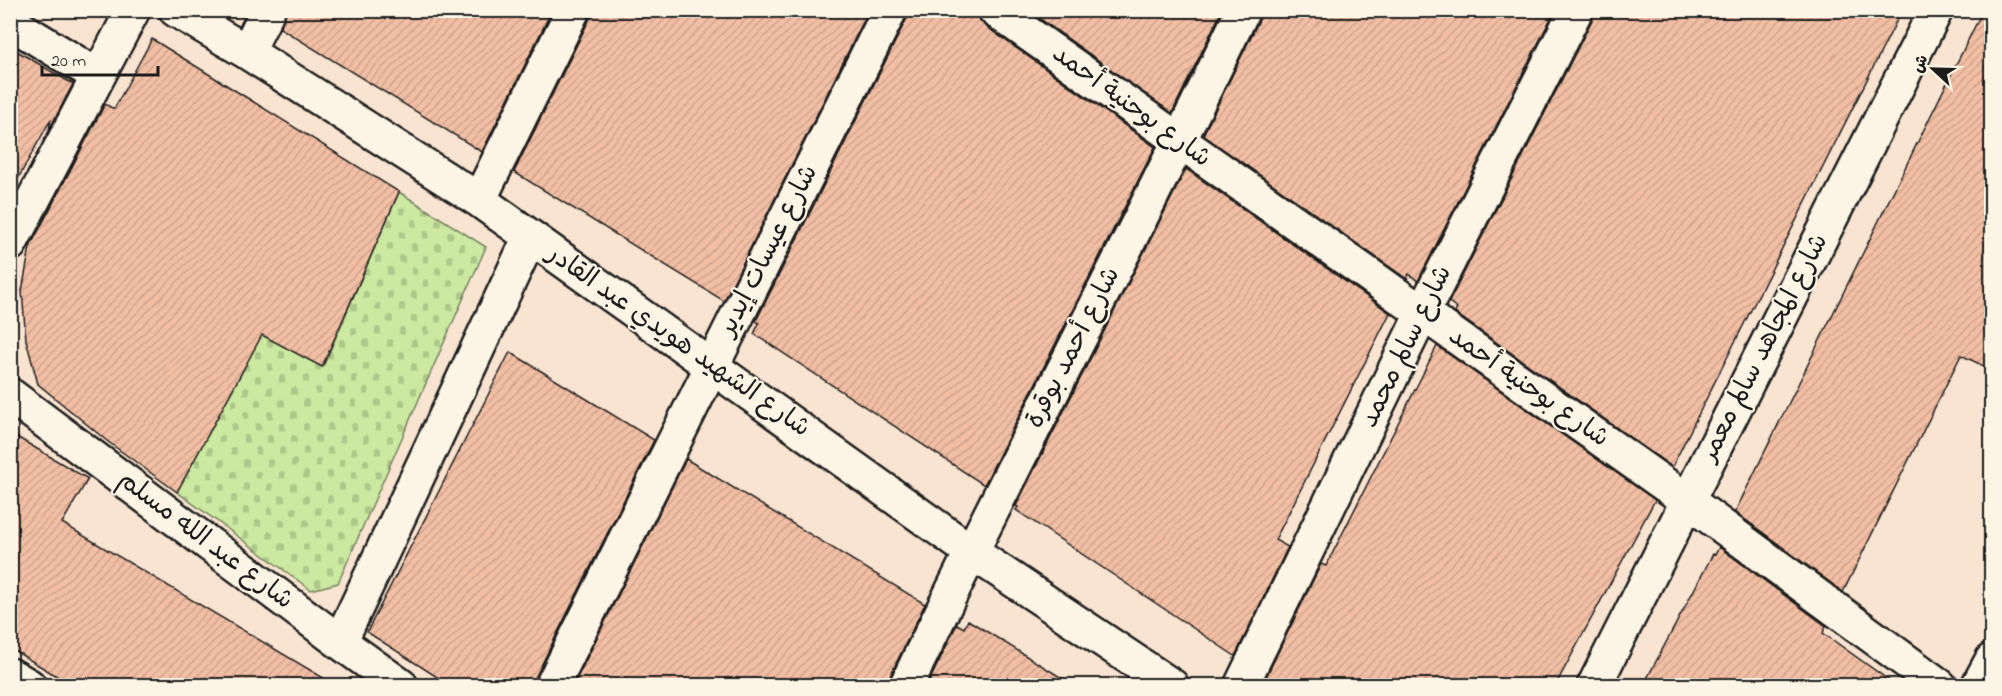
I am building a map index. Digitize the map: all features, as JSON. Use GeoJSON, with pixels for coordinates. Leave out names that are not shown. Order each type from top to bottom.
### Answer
{"type":"FeatureCollection","features":[{"type":"Feature","properties":{"kind":"street"},"geometry":{"type":"LineString","coordinates":[[10,244],[133,10]]}},
{"type":"Feature","properties":{"kind":"street","name":"شارع الشهيد هويدي عبد القادر"},"geometry":{"type":"LineString","coordinates":[[176,10],[247,52],[479,200],[970,551],[1172,686]]}},
{"type":"Feature","properties":{"kind":"street"},"geometry":{"type":"LineString","coordinates":[[247,52],[268,10]]}},
{"type":"Feature","properties":{"kind":"street"},"geometry":{"type":"LineString","coordinates":[[479,200],[573,10]]}},
{"type":"Feature","properties":{"kind":"street","name":"شارع عيسات إيدير"},"geometry":{"type":"LineString","coordinates":[[552,686],[890,10]]}},
{"type":"Feature","properties":{"kind":"street","name":"شارع بوحنية أحمد"},"geometry":{"type":"LineString","coordinates":[[995,10],[1688,501],[1940,686]]}},
{"type":"Feature","properties":{"kind":"street","name":"شارع أحمد بوقرة"},"geometry":{"type":"LineString","coordinates":[[906,686],[970,551],[1180,143],[1243,10]]}},
{"type":"Feature","properties":{"kind":"street","name":"شارع سالم محمد"},"geometry":{"type":"LineString","coordinates":[[1241,686],[1422,314],[1576,10]]}},
{"type":"Feature","properties":{"kind":"street","name":"شارع المجاهد سالم معمر"},"geometry":{"type":"LineString","coordinates":[[1594,686],[1936,10]]}},
{"type":"Feature","properties":{"kind":"street"},"geometry":{"type":"LineString","coordinates":[[10,22],[98,76]]}},
{"type":"Feature","properties":{"kind":"street"},"geometry":{"type":"LineString","coordinates":[[340,642],[530,237]]}},
{"type":"Feature","properties":{"kind":"street","name":"شارع عبد الله مسلم"},"geometry":{"type":"LineString","coordinates":[[10,394],[401,686]]}},
{"type":"Feature","properties":{"kind":"street"},"geometry":{"type":"LineString","coordinates":[[1978,686],[1992,660]]}},
{"type":"Feature","properties":{"kind":"street"},"geometry":{"type":"LineString","coordinates":[[10,675],[28,686]]}},
{"type":"Feature","properties":{"kind":"green space"},"geometry":{"type":"Polygon","coordinates":[[[399,192],[486,247],[338,583],[311,590],[177,492],[247,363],[247,327],[323,367],[399,192]]]}},
{"type":"Feature","properties":{"kind":"building"},"geometry":{"type":"Polygon","coordinates":[[[286,10],[552,10],[482,152],[280,28],[286,10]]]}},
{"type":"Feature","properties":{"kind":"building"},"geometry":{"type":"Polygon","coordinates":[[[591,10],[869,10],[724,301],[514,172],[590,18],[591,10]]]}},
{"type":"Feature","properties":{"kind":"building"},"geometry":{"type":"Polygon","coordinates":[[[908,10],[977,10],[978,18],[984,25],[1155,147],[984,485],[754,334],[759,323],[756,321],[907,18],[908,10]]]}},
{"type":"Feature","properties":{"kind":"building"},"geometry":{"type":"Polygon","coordinates":[[[1028,10],[1222,10],[1172,113],[1028,10]]]}},
{"type":"Feature","properties":{"kind":"building"},"geometry":{"type":"Polygon","coordinates":[[[1261,10],[1555,10],[1418,281],[1409,274],[1407,279],[1203,135],[1260,18],[1261,10]]]}},
{"type":"Feature","properties":{"kind":"building"},"geometry":{"type":"Polygon","coordinates":[[[1594,10],[1902,10],[1672,467],[1455,313],[1457,308],[1449,302],[1593,18],[1594,10]]]}},
{"type":"Feature","properties":{"kind":"building"},"geometry":{"type":"Polygon","coordinates":[[[1983,10],[1992,10],[1992,370],[1961,355],[1843,592],[1735,512],[1983,10]]]}},
{"type":"Feature","properties":{"kind":"building"},"geometry":{"type":"Polygon","coordinates":[[[152,39],[399,192],[322,367],[262,335],[177,492],[107,441],[38,384],[26,340],[22,291],[30,247],[105,104],[114,109],[152,39]]]}},
{"type":"Feature","properties":{"kind":"building"},"geometry":{"type":"Polygon","coordinates":[[[10,47],[73,84],[49,130],[51,119],[10,193],[10,47]]]}},
{"type":"Feature","properties":{"kind":"building"},"geometry":{"type":"Polygon","coordinates":[[[1186,169],[1390,313],[1275,540],[1288,547],[1235,656],[1016,510],[1186,169]]]}},
{"type":"Feature","properties":{"kind":"building"},"geometry":{"type":"Polygon","coordinates":[[[1437,346],[1655,500],[1555,686],[1280,686],[1266,677],[1321,564],[1326,566],[1437,346]]]}},
{"type":"Feature","properties":{"kind":"building"},"geometry":{"type":"Polygon","coordinates":[[[510,352],[654,440],[535,678],[534,686],[451,686],[367,632],[510,352]]]}},
{"type":"Feature","properties":{"kind":"building"},"geometry":{"type":"Polygon","coordinates":[[[10,433],[88,479],[62,523],[337,686],[73,686],[10,648],[10,433]]]}},
{"type":"Feature","properties":{"kind":"building"},"geometry":{"type":"Polygon","coordinates":[[[686,459],[925,604],[889,678],[888,686],[573,686],[686,459]]]}},
{"type":"Feature","properties":{"kind":"building"},"geometry":{"type":"Polygon","coordinates":[[[1719,547],[1826,626],[1823,633],[1897,686],[1643,686],[1713,554],[1715,555],[1719,547]]]}},
{"type":"Feature","properties":{"kind":"building"},"geometry":{"type":"Polygon","coordinates":[[[968,620],[1075,686],[927,686],[957,624],[964,628],[968,620]]]}}]}
